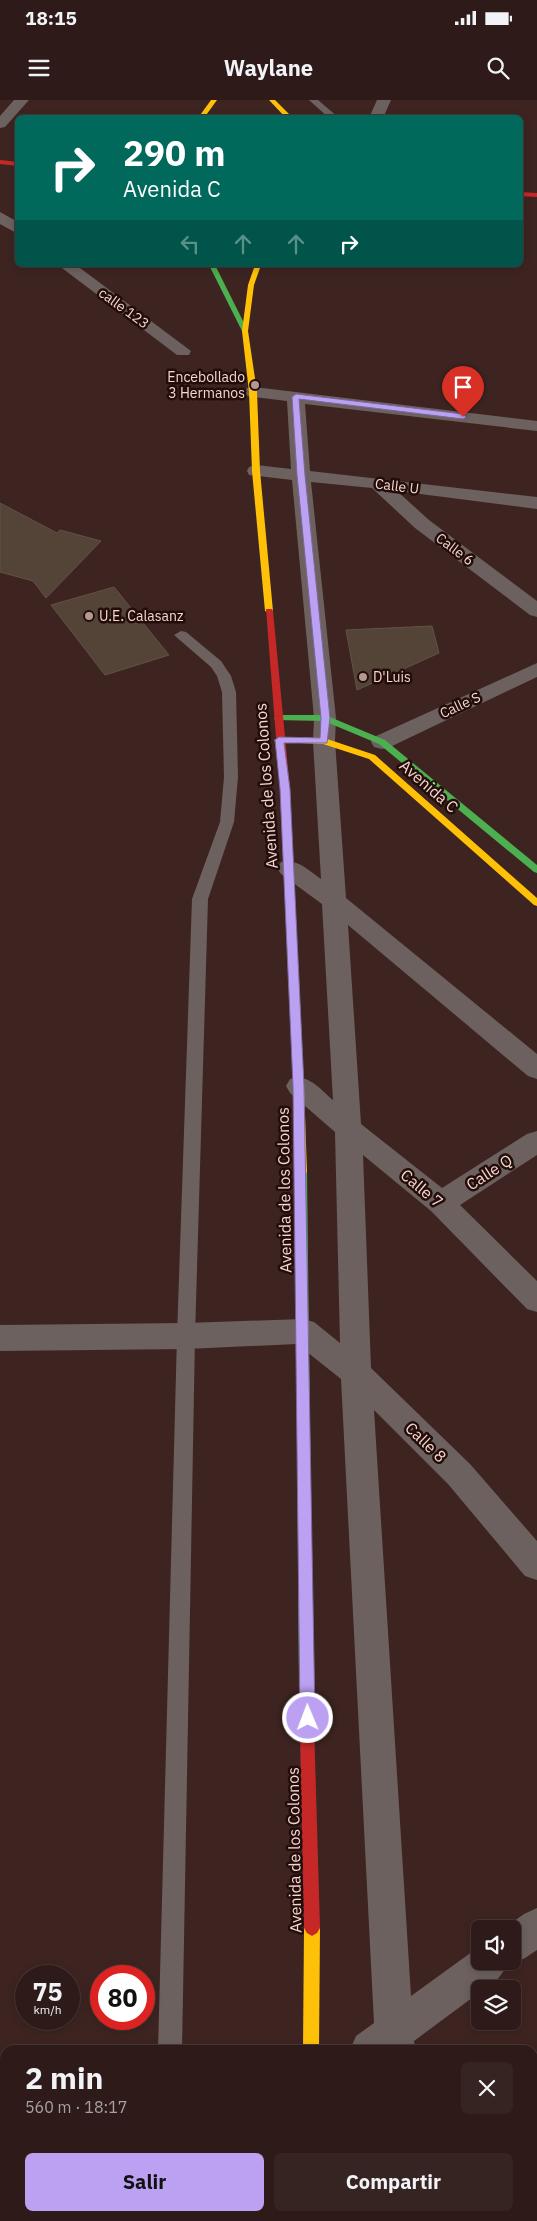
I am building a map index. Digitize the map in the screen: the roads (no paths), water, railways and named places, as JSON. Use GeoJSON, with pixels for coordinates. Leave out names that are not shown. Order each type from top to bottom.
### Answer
{"type":"FeatureCollection","features":[{"type":"Feature","properties":{"kind":"main road"},"geometry":{"type":"LineString","coordinates":[[203,115],[214,100]]}},
{"type":"Feature","properties":{"kind":"main road"},"geometry":{"type":"LineString","coordinates":[[272,100],[287,115]]}},
{"type":"Feature","properties":{"kind":"main road"},"geometry":{"type":"LineString","coordinates":[[0,162],[15,164]]}},
{"type":"Feature","properties":{"kind":"main road"},"geometry":{"type":"LineString","coordinates":[[523,183],[537,184]]}},
{"type":"Feature","properties":{"kind":"main road"},"geometry":{"type":"LineString","coordinates":[[523,194],[537,195]]}},
{"type":"Feature","properties":{"kind":"main road","name":"Avenida de los Colonos"},"geometry":{"type":"LineString","coordinates":[[213,267],[246,331]]}},
{"type":"Feature","properties":{"kind":"main road","name":"Avenida de los Colonos"},"geometry":{"type":"LineString","coordinates":[[257,267],[251,285],[246,331],[253,392],[256,471],[279,740],[285,789],[298,1086],[303,1331],[304,1580],[314,1976],[311,2045]]}},
{"type":"Feature","properties":{"kind":"main road","name":"Avenida C"},"geometry":{"type":"LineString","coordinates":[[278,718],[382,742],[537,870]]}},
{"type":"Feature","properties":{"kind":"main road","name":"Avenida C"},"geometry":{"type":"LineString","coordinates":[[279,740],[325,730],[372,757],[537,903]]}},
{"type":"Feature","properties":{"kind":"street"},"geometry":{"type":"LineString","coordinates":[[0,124],[22,100]]}},
{"type":"Feature","properties":{"kind":"street"},"geometry":{"type":"LineString","coordinates":[[377,115],[384,100]]}},
{"type":"Feature","properties":{"kind":"street"},"geometry":{"type":"LineString","coordinates":[[0,217],[15,228]]}},
{"type":"Feature","properties":{"kind":"street","name":"calle 123"},"geometry":{"type":"LineString","coordinates":[[69,267],[183,351]]}},
{"type":"Feature","properties":{"kind":"street"},"geometry":{"type":"LineString","coordinates":[[253,392],[537,426]]}},
{"type":"Feature","properties":{"kind":"street"},"geometry":{"type":"LineString","coordinates":[[296,397],[301,475],[325,730],[348,1128],[356,1373],[386,2044]]}},
{"type":"Feature","properties":{"kind":"street","name":"Calle U"},"geometry":{"type":"LineString","coordinates":[[256,471],[377,483],[537,503]]}},
{"type":"Feature","properties":{"kind":"street","name":"Calle 6"},"geometry":{"type":"LineString","coordinates":[[377,483],[422,524],[537,611]]}},
{"type":"Feature","properties":{"kind":"street","name":"Calle S"},"geometry":{"type":"LineString","coordinates":[[382,742],[537,669]]}},
{"type":"Feature","properties":{"kind":"street"},"geometry":{"type":"LineString","coordinates":[[289,868],[334,901],[537,1069]]}},
{"type":"Feature","properties":{"kind":"street","name":"Calle 7"},"geometry":{"type":"LineString","coordinates":[[298,1086],[441,1203],[537,1300]]}},
{"type":"Feature","properties":{"kind":"street","name":"Calle Q"},"geometry":{"type":"LineString","coordinates":[[441,1203],[537,1141]]}},
{"type":"Feature","properties":{"kind":"street"},"geometry":{"type":"LineString","coordinates":[[0,1338],[186,1336],[303,1331]]}},
{"type":"Feature","properties":{"kind":"street","name":"Calle 8"},"geometry":{"type":"LineString","coordinates":[[303,1331],[356,1373],[459,1474],[537,1565]]}},
{"type":"Feature","properties":{"kind":"street"},"geometry":{"type":"LineString","coordinates":[[521,1939],[537,1927]]}},
{"type":"Feature","properties":{"kind":"street"},"geometry":{"type":"LineString","coordinates":[[386,2044],[479,1970]]}},
{"type":"Feature","properties":{"kind":"lane"},"geometry":{"type":"LineString","coordinates":[[313,100],[331,115]]}},
{"type":"Feature","properties":{"kind":"lane"},"geometry":{"type":"LineString","coordinates":[[170,2045],[186,1336],[200,899],[227,822],[230,777],[228,692],[224,676],[216,664],[181,635]]}},
{"type":"Feature","properties":{"kind":"place","name":"Encebollado 3 Hermanos"},"geometry":{"type":"Point","coordinates":[255,385]}},
{"type":"Feature","properties":{"kind":"place","name":"U.E. Calasanz"},"geometry":{"type":"Point","coordinates":[89,616]}},
{"type":"Feature","properties":{"kind":"place","name":"D'Luis"},"geometry":{"type":"Point","coordinates":[363,677]}}]}
